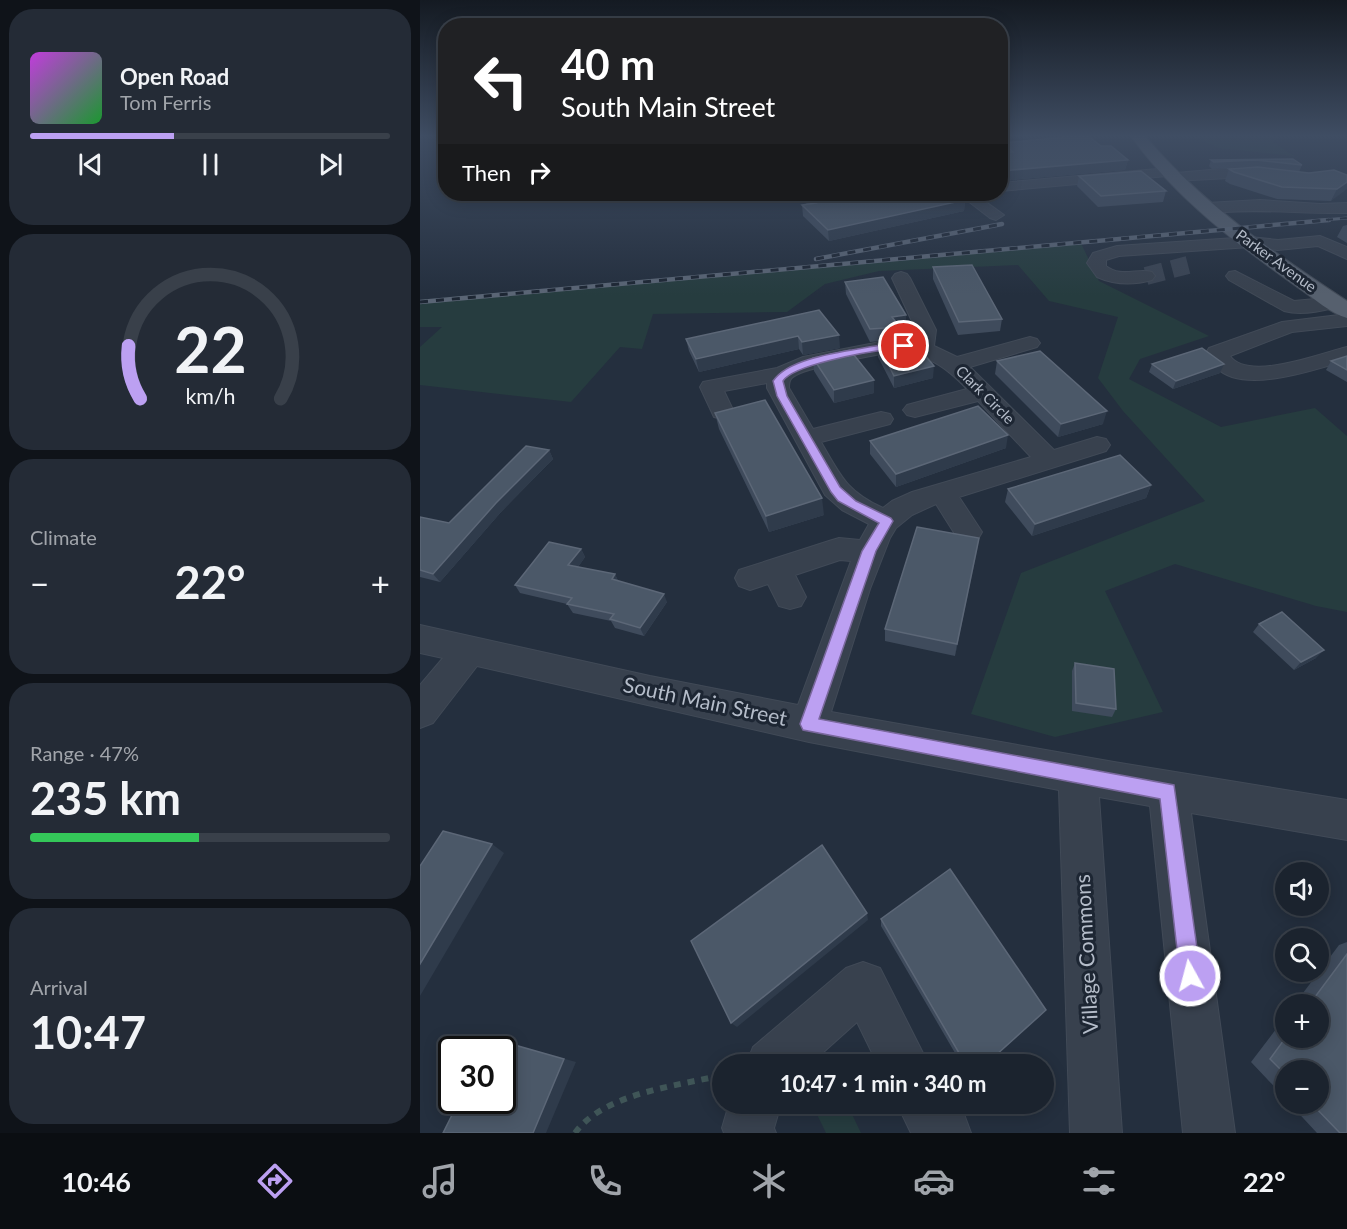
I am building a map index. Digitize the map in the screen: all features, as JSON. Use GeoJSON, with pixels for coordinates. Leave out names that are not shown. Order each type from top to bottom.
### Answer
{"type":"FeatureCollection","features":[{"type":"Feature","properties":{"kind":"main road","name":"Parker Avenue"},"geometry":{"type":"LineString","coordinates":[[1187,189],[1207,208],[1256,246],[1341,305]]}},
{"type":"Feature","properties":{"kind":"street"},"geometry":{"type":"LineString","coordinates":[[976,201],[996,215]]}},
{"type":"Feature","properties":{"kind":"street"},"geometry":{"type":"LineString","coordinates":[[1207,208],[1260,205],[1314,209],[1347,208]]}},
{"type":"Feature","properties":{"kind":"street"},"geometry":{"type":"LineString","coordinates":[[1146,276],[1135,278],[1108,276],[1099,270],[1096,263],[1100,257],[1117,251],[1278,245],[1320,241],[1347,254]]}},
{"type":"Feature","properties":{"kind":"street"},"geometry":{"type":"LineString","coordinates":[[1204,261],[1256,246]]}},
{"type":"Feature","properties":{"kind":"street"},"geometry":{"type":"LineString","coordinates":[[1280,264],[1249,270],[1235,276],[1291,307],[1341,305]]}},
{"type":"Feature","properties":{"kind":"street"},"geometry":{"type":"LineString","coordinates":[[901,278],[926,330],[923,349]]}},
{"type":"Feature","properties":{"kind":"street"},"geometry":{"type":"LineString","coordinates":[[1341,305],[1217,353],[1234,371],[1249,373],[1284,370],[1347,353]]}},
{"type":"Feature","properties":{"kind":"street"},"geometry":{"type":"LineString","coordinates":[[956,365],[976,357],[1030,343]]}},
{"type":"Feature","properties":{"kind":"street","name":"Clark Circle"},"geometry":{"type":"LineString","coordinates":[[722,412],[711,387],[783,373],[802,364],[875,349],[904,346],[923,349],[956,365],[1049,460]]}},
{"type":"Feature","properties":{"kind":"street"},"geometry":{"type":"LineString","coordinates":[[783,373],[778,381],[778,388],[842,498],[886,521]]}},
{"type":"Feature","properties":{"kind":"street"},"geometry":{"type":"LineString","coordinates":[[915,410],[984,392]]}},
{"type":"Feature","properties":{"kind":"street"},"geometry":{"type":"LineString","coordinates":[[806,438],[881,418]]}},
{"type":"Feature","properties":{"kind":"street"},"geometry":{"type":"LineString","coordinates":[[809,724],[869,551],[886,521],[911,503],[1097,445]]}},
{"type":"Feature","properties":{"kind":"street"},"geometry":{"type":"LineString","coordinates":[[942,493],[969,532]]}},
{"type":"Feature","properties":{"kind":"street"},"geometry":{"type":"LineString","coordinates":[[790,597],[764,573],[839,549],[869,551]]}},
{"type":"Feature","properties":{"kind":"street","name":"South Main Street"},"geometry":{"type":"LineString","coordinates":[[420,639],[809,724],[1168,792],[1347,820]]}},
{"type":"Feature","properties":{"kind":"street"},"geometry":{"type":"LineString","coordinates":[[420,712],[469,651]]}},
{"type":"Feature","properties":{"kind":"street","name":"Village Commons"},"geometry":{"type":"LineString","coordinates":[[1078,775],[1096,1133]]}},
{"type":"Feature","properties":{"kind":"street"},"geometry":{"type":"LineString","coordinates":[[1168,792],[1209,1133]]}},
{"type":"Feature","properties":{"kind":"street"},"geometry":{"type":"LineString","coordinates":[[784,1054],[863,986],[897,1054]]}},
{"type":"Feature","properties":{"kind":"street"},"geometry":{"type":"LineString","coordinates":[[750,1133],[748,1128],[752,1114]]}},
{"type":"Feature","properties":{"kind":"street"},"geometry":{"type":"LineString","coordinates":[[929,1114],[945,1133]]}},
{"type":"Feature","properties":{"kind":"path"},"geometry":{"type":"LineString","coordinates":[[575,1133],[590,1115],[615,1102],[712,1078]]}},
{"type":"Feature","properties":{"kind":"green space"},"geometry":{"type":"Polygon","coordinates":[[[1080,241],[1099,281],[1209,336],[1140,359],[1129,379],[1221,427],[1315,408],[1347,436],[1347,612],[1316,606],[1175,564],[1105,591],[1163,712],[1055,737],[971,714],[1021,573],[1205,501],[1123,411],[1098,378],[1118,317],[1049,301],[1018,265],[879,271],[825,284],[787,312],[653,314],[642,349],[620,347],[571,402],[420,385],[420,347],[442,327],[420,327],[420,300],[1080,241]]]}},
{"type":"Feature","properties":{"kind":"green space"},"geometry":{"type":"Polygon","coordinates":[[[817,1114],[852,1114],[861,1133],[826,1133],[817,1114]]]}},
{"type":"Feature","properties":{"kind":"building"},"geometry":{"type":"Polygon","coordinates":[[[1093,189],[1163,189],[1166,191],[1101,196],[1093,189]]]}},
{"type":"Feature","properties":{"kind":"building"},"geometry":{"type":"Polygon","coordinates":[[[814,201],[960,201],[828,230],[802,205],[816,203],[814,201]]]}},
{"type":"Feature","properties":{"kind":"building"},"geometry":{"type":"Polygon","coordinates":[[[972,265],[1002,319],[959,322],[933,267],[972,265]]]}},
{"type":"Feature","properties":{"kind":"building"},"geometry":{"type":"Polygon","coordinates":[[[883,277],[906,315],[892,317],[900,327],[870,329],[845,282],[883,277]]]}},
{"type":"Feature","properties":{"kind":"building"},"geometry":{"type":"Polygon","coordinates":[[[819,310],[839,335],[802,342],[798,336],[696,359],[686,339],[819,310]]]}},
{"type":"Feature","properties":{"kind":"building"},"geometry":{"type":"Polygon","coordinates":[[[878,344],[918,347],[934,366],[894,376],[878,344]]]}},
{"type":"Feature","properties":{"kind":"building"},"geometry":{"type":"Polygon","coordinates":[[[1202,348],[1224,364],[1176,381],[1152,364],[1202,348]]]}},
{"type":"Feature","properties":{"kind":"building"},"geometry":{"type":"Polygon","coordinates":[[[850,350],[874,380],[834,390],[813,358],[850,350]]]}},
{"type":"Feature","properties":{"kind":"building"},"geometry":{"type":"Polygon","coordinates":[[[1040,351],[1107,411],[1061,424],[997,361],[1040,351]]]}},
{"type":"Feature","properties":{"kind":"building"},"geometry":{"type":"Polygon","coordinates":[[[1347,356],[1347,370],[1331,361],[1347,356]]]}},
{"type":"Feature","properties":{"kind":"building"},"geometry":{"type":"Polygon","coordinates":[[[765,400],[822,498],[766,516],[715,413],[765,400]]]}},
{"type":"Feature","properties":{"kind":"building"},"geometry":{"type":"Polygon","coordinates":[[[978,406],[1008,435],[896,474],[870,441],[978,406]]]}},
{"type":"Feature","properties":{"kind":"building"},"geometry":{"type":"Polygon","coordinates":[[[526,446],[549,450],[496,503],[433,574],[420,570],[420,517],[449,523],[526,446]]]}},
{"type":"Feature","properties":{"kind":"building"},"geometry":{"type":"Polygon","coordinates":[[[1120,455],[1151,485],[1035,524],[1008,489],[1120,455]]]}},
{"type":"Feature","properties":{"kind":"building"},"geometry":{"type":"Polygon","coordinates":[[[917,527],[979,538],[957,644],[885,629],[917,527]]]}},
{"type":"Feature","properties":{"kind":"building"},"geometry":{"type":"Polygon","coordinates":[[[549,542],[581,549],[568,565],[615,574],[612,579],[664,594],[640,628],[610,619],[614,614],[567,604],[572,598],[515,585],[549,542]]]}},
{"type":"Feature","properties":{"kind":"building"},"geometry":{"type":"Polygon","coordinates":[[[1282,612],[1324,650],[1301,662],[1259,624],[1282,612]]]}},
{"type":"Feature","properties":{"kind":"building"},"geometry":{"type":"Polygon","coordinates":[[[1075,663],[1114,669],[1116,709],[1076,703],[1075,663]]]}},
{"type":"Feature","properties":{"kind":"building"},"geometry":{"type":"Polygon","coordinates":[[[443,831],[492,844],[420,964],[420,866],[443,831]]]}},
{"type":"Feature","properties":{"kind":"building"},"geometry":{"type":"Polygon","coordinates":[[[822,845],[867,913],[731,1023],[691,941],[822,845]]]}},
{"type":"Feature","properties":{"kind":"building"},"geometry":{"type":"Polygon","coordinates":[[[950,869],[1046,1010],[997,1054],[960,1054],[881,919],[950,869]]]}},
{"type":"Feature","properties":{"kind":"building"},"geometry":{"type":"Polygon","coordinates":[[[1347,954],[1347,1133],[1340,1133],[1322,1114],[1329,1114],[1329,1060],[1275,1060],[1275,1064],[1270,1059],[1278,1048],[1329,1048],[1329,994],[1317,994],[1326,982],[1329,982],[1329,978],[1347,954]]]}},
{"type":"Feature","properties":{"kind":"building"},"geometry":{"type":"Polygon","coordinates":[[[516,1045],[564,1059],[533,1133],[443,1133],[452,1114],[516,1114],[516,1045]]]}},
{"type":"Feature","properties":{"kind":"tunnel"},"geometry":{"type":"LineString","coordinates":[[1146,276],[1188,265]]}},
{"type":"Feature","properties":{"kind":"railway"},"geometry":{"type":"LineString","coordinates":[[1312,221],[1347,218]]}},
{"type":"Feature","properties":{"kind":"railway"},"geometry":{"type":"LineString","coordinates":[[420,302],[1329,220]]}},
{"type":"Feature","properties":{"kind":"railway"},"geometry":{"type":"LineString","coordinates":[[816,259],[1002,224]]}},
{"type":"Feature","properties":{"kind":"route"},"geometry":{"type":"LineString","coordinates":[[904,346],[885,347],[802,364],[783,373],[778,381],[778,388],[782,396],[835,489],[842,498],[886,521],[869,551],[809,724],[1168,792],[1190,976]]}}]}
